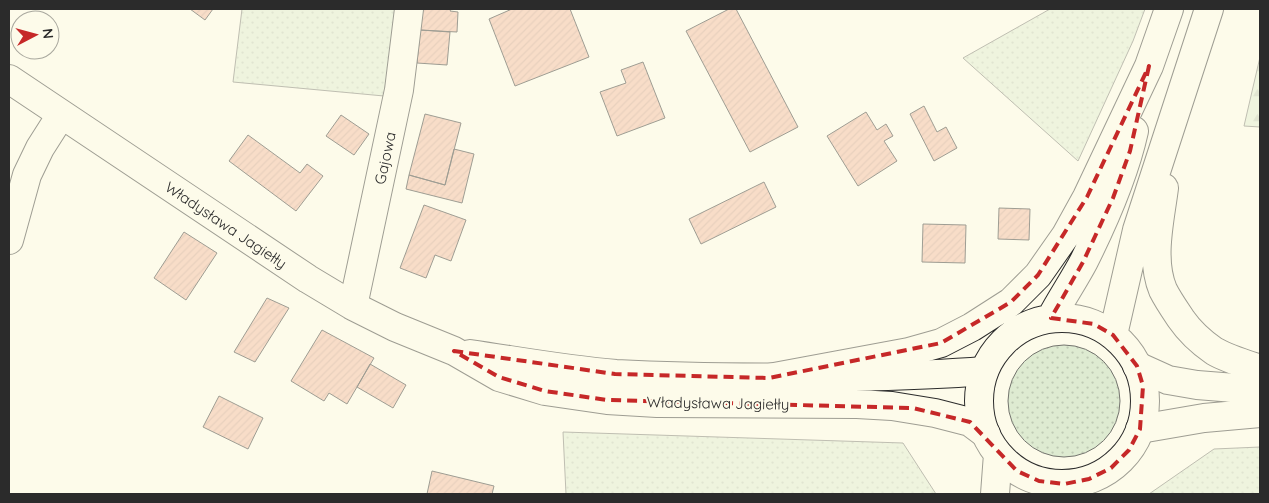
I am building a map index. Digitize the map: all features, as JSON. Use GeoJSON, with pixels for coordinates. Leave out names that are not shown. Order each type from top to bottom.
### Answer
{"type":"FeatureCollection","features":[{"type":"Feature","properties":{"kind":"main road","name":"Gajowa"},"geometry":{"type":"LineString","coordinates":[[353,306],[399,90],[409,9]]}},
{"type":"Feature","properties":{"kind":"main road"},"geometry":{"type":"LineString","coordinates":[[769,378],[909,352],[941,342],[972,327],[1011,302],[1038,275],[1066,235],[1102,167],[1149,66],[1169,9]]}},
{"type":"Feature","properties":{"kind":"main road"},"geometry":{"type":"LineString","coordinates":[[1113,335],[1137,230],[1181,90],[1209,9]]}},
{"type":"Feature","properties":{"kind":"main road"},"geometry":{"type":"LineString","coordinates":[[1051,318],[1083,262],[1113,198],[1130,151],[1149,66]]}},
{"type":"Feature","properties":{"kind":"main road","name":"Władysława Jagiełły"},"geometry":{"type":"LineString","coordinates":[[9,79],[308,280],[353,306],[395,327],[454,351],[499,377],[554,392],[608,400],[857,404],[913,408],[970,422],[992,444]]}},
{"type":"Feature","properties":{"kind":"main road"},"geometry":{"type":"LineString","coordinates":[[1181,90],[1158,228],[1157,265],[1163,289],[1173,308],[1200,340],[1216,352],[1260,369]]}},
{"type":"Feature","properties":{"kind":"main road"},"geometry":{"type":"LineString","coordinates":[[9,240],[27,175],[40,148],[61,115]]}},
{"type":"Feature","properties":{"kind":"main road"},"geometry":{"type":"LineString","coordinates":[[992,444],[1017,470],[1061,489],[1089,479],[1111,468],[1129,450],[1140,428],[1145,408],[1143,386],[1137,366],[1127,349],[1113,335],[1094,324],[1073,318],[1051,318],[1029,324],[1010,336],[995,352],[984,372],[979,392],[980,414],[992,444],[995,494]]}},
{"type":"Feature","properties":{"kind":"main road","name":"Władysława Jagiełły"},"geometry":{"type":"LineString","coordinates":[[454,351],[615,374],[769,378],[942,375],[984,372]]}},
{"type":"Feature","properties":{"kind":"main road"},"geometry":{"type":"LineString","coordinates":[[1137,366],[1168,380],[1197,386],[1260,390]]}},
{"type":"Feature","properties":{"kind":"main road"},"geometry":{"type":"LineString","coordinates":[[1140,428],[1204,418],[1260,413]]}},
{"type":"Feature","properties":{"kind":"highlighted area"},"geometry":{"type":"Polygon","coordinates":[[[1149,66],[1130,151],[1113,198],[1083,262],[1051,318],[1094,324],[1113,335],[1137,366],[1143,386],[1140,429],[1129,450],[1111,468],[1089,479],[1064,484],[1039,481],[1017,471],[970,422],[913,408],[607,400],[545,391],[499,377],[454,351],[615,374],[769,378],[941,343],[1011,302],[1038,275],[1087,197],[1149,66]]]}},
{"type":"Feature","properties":{"kind":"green space"},"geometry":{"type":"Polygon","coordinates":[[[242,9],[396,9],[384,96],[233,82],[242,9]]]}},
{"type":"Feature","properties":{"kind":"green space"},"geometry":{"type":"Polygon","coordinates":[[[1050,9],[1145,9],[1133,41],[1078,161],[963,58],[1050,9]]]}},
{"type":"Feature","properties":{"kind":"green space"},"geometry":{"type":"Polygon","coordinates":[[[1260,57],[1260,127],[1244,126],[1260,57]]]}},
{"type":"Feature","properties":{"kind":"green space"},"geometry":{"type":"Polygon","coordinates":[[[1064,345],[1085,349],[1103,362],[1116,380],[1120,401],[1116,422],[1103,440],[1085,453],[1064,457],[1043,453],[1025,440],[1012,422],[1008,401],[1012,380],[1025,362],[1043,349],[1064,345]]]}},
{"type":"Feature","properties":{"kind":"green space"},"geometry":{"type":"Polygon","coordinates":[[[563,432],[903,443],[936,494],[566,494],[563,432]]]}},
{"type":"Feature","properties":{"kind":"green space"},"geometry":{"type":"Polygon","coordinates":[[[1260,447],[1260,494],[1149,494],[1214,449],[1260,447]]]}},
{"type":"Feature","properties":{"kind":"building"},"geometry":{"type":"Polygon","coordinates":[[[190,9],[213,9],[205,20],[190,9]]]}},
{"type":"Feature","properties":{"kind":"building"},"geometry":{"type":"Polygon","coordinates":[[[421,9],[451,9],[450,11],[458,12],[457,32],[420,30],[421,9]]]}},
{"type":"Feature","properties":{"kind":"building"},"geometry":{"type":"Polygon","coordinates":[[[512,9],[570,9],[589,57],[515,86],[489,19],[512,9]]]}},
{"type":"Feature","properties":{"kind":"building"},"geometry":{"type":"Polygon","coordinates":[[[729,9],[736,9],[798,127],[750,152],[686,31],[729,9]]]}},
{"type":"Feature","properties":{"kind":"building"},"geometry":{"type":"Polygon","coordinates":[[[420,30],[450,32],[447,65],[417,63],[420,30]]]}},
{"type":"Feature","properties":{"kind":"building"},"geometry":{"type":"Polygon","coordinates":[[[643,62],[665,118],[617,136],[600,92],[626,83],[621,70],[643,62]]]}},
{"type":"Feature","properties":{"kind":"building"},"geometry":{"type":"Polygon","coordinates":[[[924,106],[937,132],[946,127],[957,148],[934,161],[910,114],[924,106]]]}},
{"type":"Feature","properties":{"kind":"building"},"geometry":{"type":"Polygon","coordinates":[[[866,112],[877,130],[886,124],[893,136],[884,141],[897,161],[858,186],[827,136],[866,112]]]}},
{"type":"Feature","properties":{"kind":"building"},"geometry":{"type":"Polygon","coordinates":[[[425,114],[461,123],[445,185],[409,175],[425,114]]]}},
{"type":"Feature","properties":{"kind":"building"},"geometry":{"type":"Polygon","coordinates":[[[341,115],[369,134],[354,155],[326,136],[341,115]]]}},
{"type":"Feature","properties":{"kind":"building"},"geometry":{"type":"Polygon","coordinates":[[[248,135],[300,173],[307,164],[323,176],[296,211],[229,161],[248,135]]]}},
{"type":"Feature","properties":{"kind":"building"},"geometry":{"type":"Polygon","coordinates":[[[454,149],[474,154],[462,203],[406,189],[409,175],[445,185],[454,149]]]}},
{"type":"Feature","properties":{"kind":"building"},"geometry":{"type":"Polygon","coordinates":[[[764,182],[776,207],[701,244],[689,219],[764,182]]]}},
{"type":"Feature","properties":{"kind":"building"},"geometry":{"type":"Polygon","coordinates":[[[424,205],[466,220],[451,261],[435,255],[426,278],[400,268],[424,205]]]}},
{"type":"Feature","properties":{"kind":"building"},"geometry":{"type":"Polygon","coordinates":[[[999,208],[1030,209],[1029,240],[998,239],[999,208]]]}},
{"type":"Feature","properties":{"kind":"building"},"geometry":{"type":"Polygon","coordinates":[[[923,224],[966,225],[965,263],[922,262],[923,224]]]}},
{"type":"Feature","properties":{"kind":"building"},"geometry":{"type":"Polygon","coordinates":[[[184,232],[217,253],[186,300],[154,278],[184,232]]]}},
{"type":"Feature","properties":{"kind":"building"},"geometry":{"type":"Polygon","coordinates":[[[267,298],[289,308],[255,362],[234,352],[267,298]]]}},
{"type":"Feature","properties":{"kind":"building"},"geometry":{"type":"Polygon","coordinates":[[[322,330],[374,358],[347,404],[329,393],[324,401],[291,381],[322,330]]]}},
{"type":"Feature","properties":{"kind":"building"},"geometry":{"type":"Polygon","coordinates":[[[370,364],[406,385],[393,408],[357,387],[370,364]]]}},
{"type":"Feature","properties":{"kind":"building"},"geometry":{"type":"Polygon","coordinates":[[[219,396],[263,418],[248,449],[203,427],[219,396]]]}},
{"type":"Feature","properties":{"kind":"building"},"geometry":{"type":"Polygon","coordinates":[[[432,471],[494,486],[492,494],[427,494],[432,471]]]}}]}
